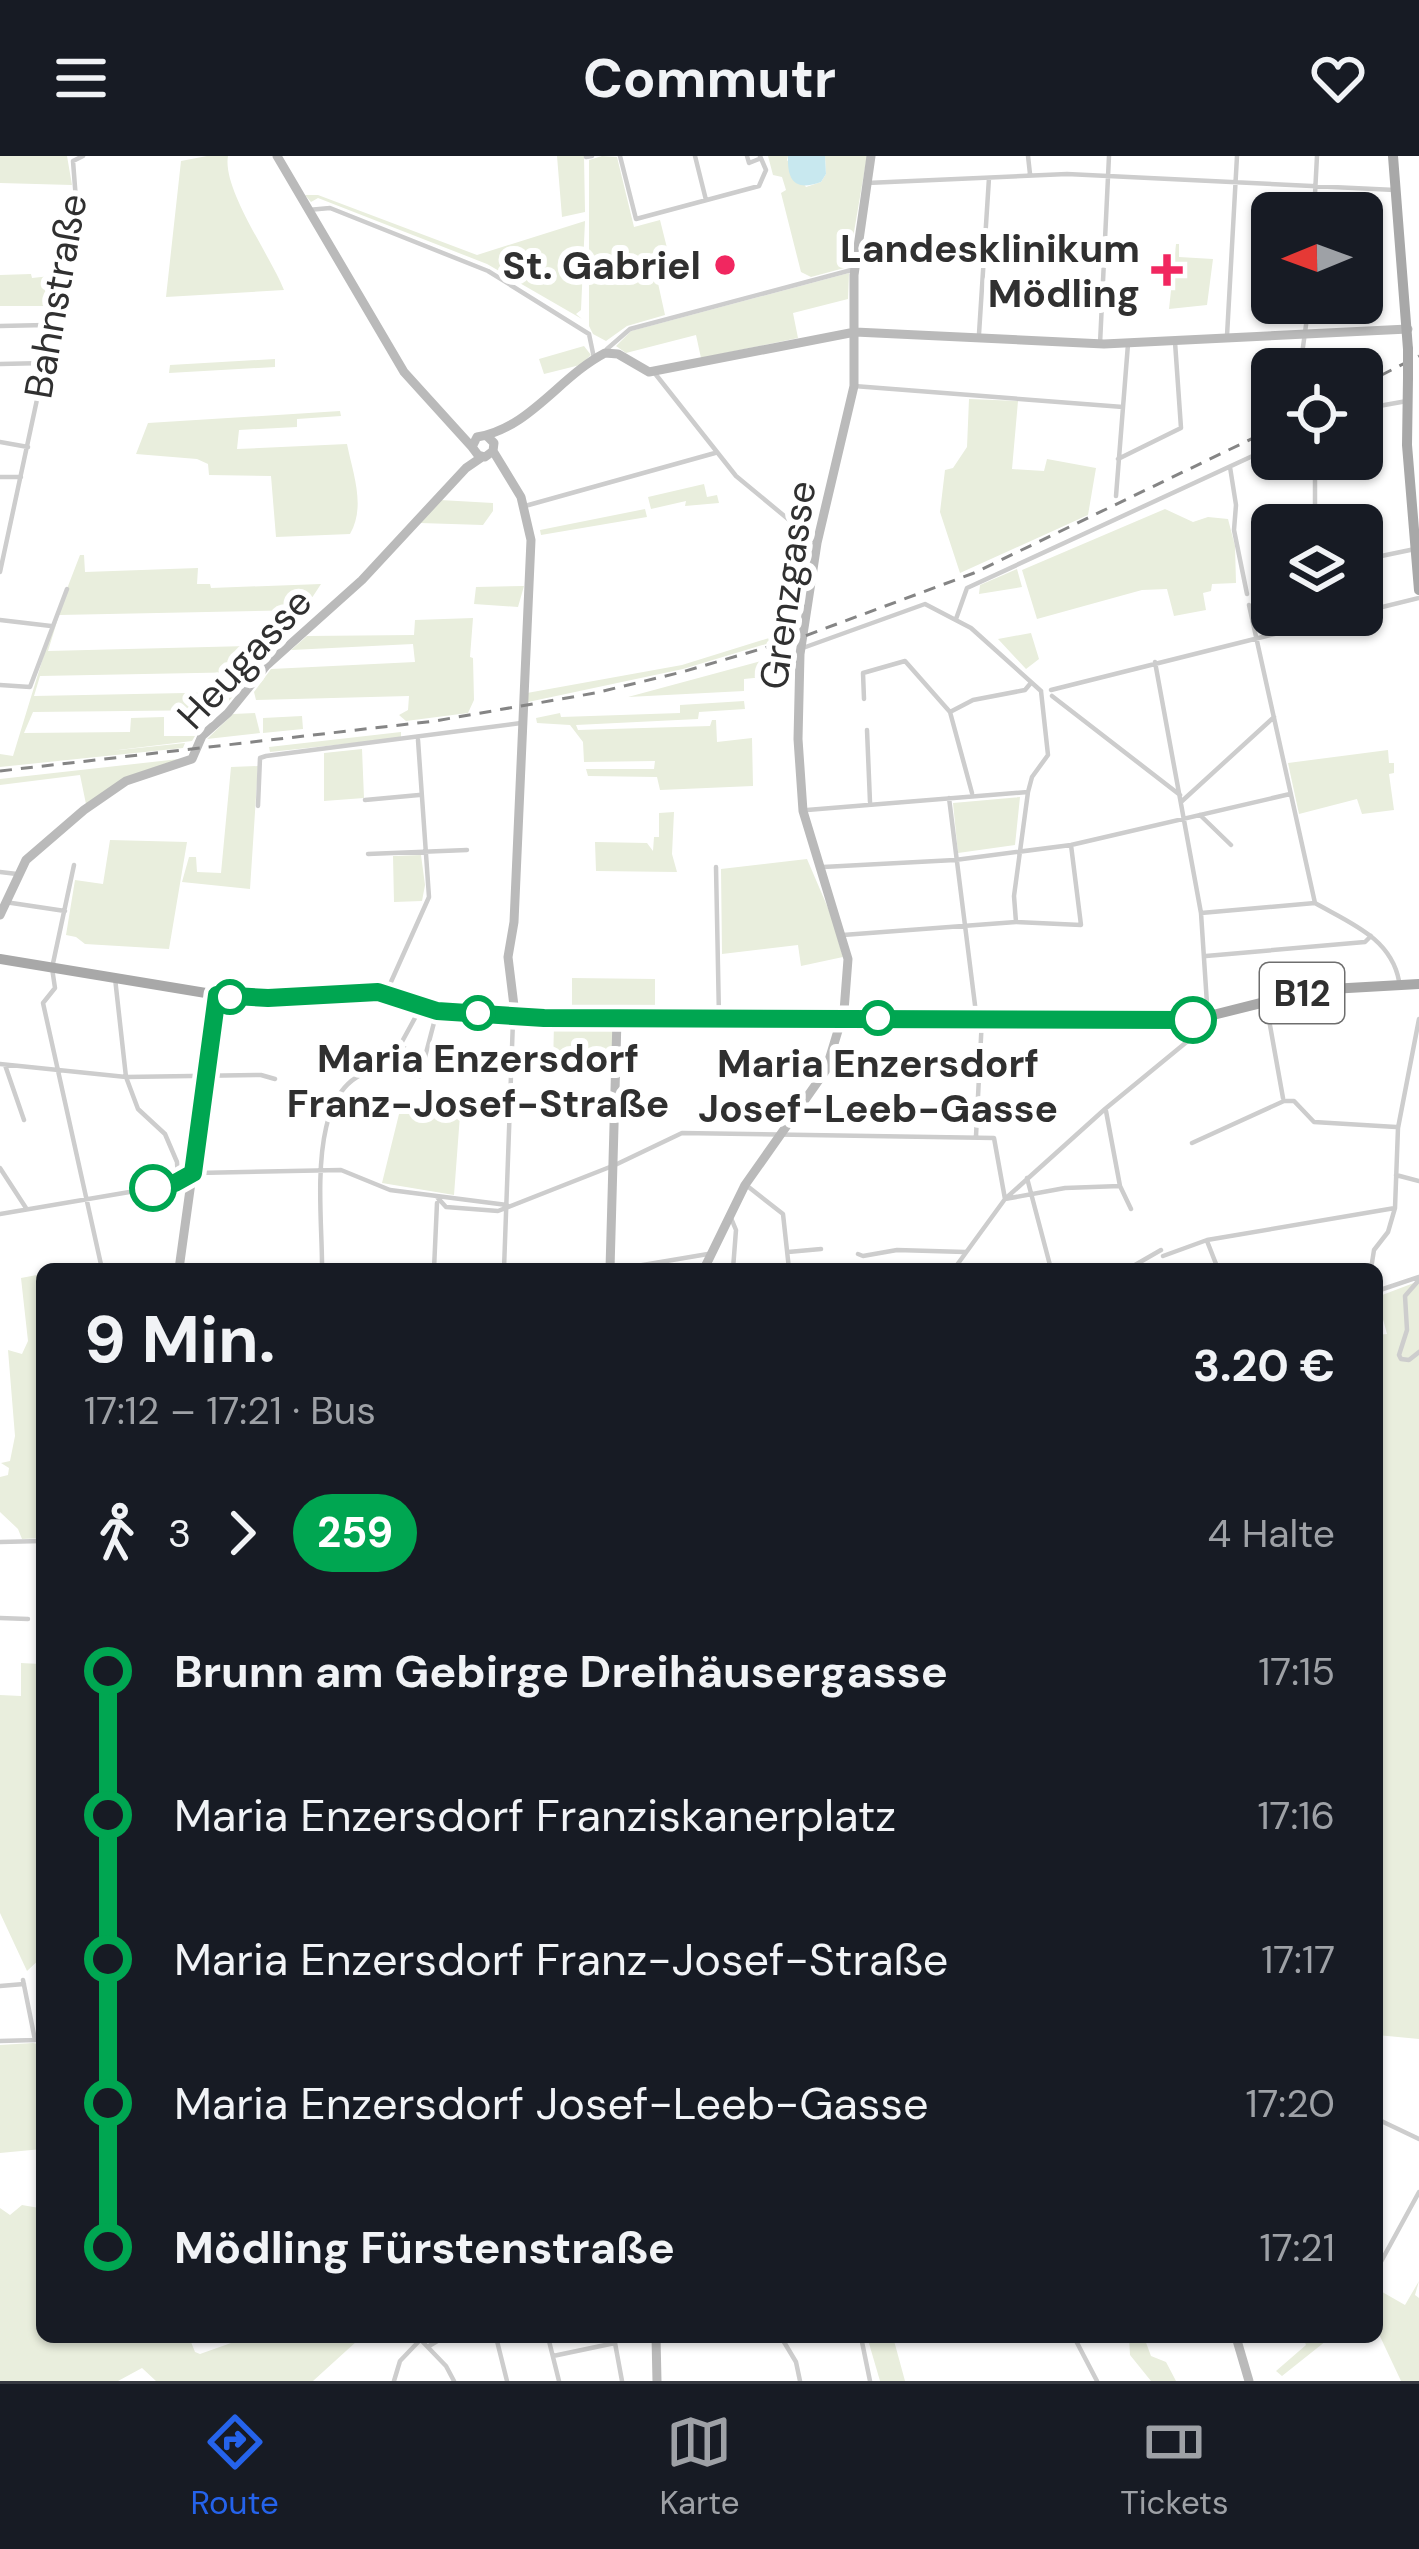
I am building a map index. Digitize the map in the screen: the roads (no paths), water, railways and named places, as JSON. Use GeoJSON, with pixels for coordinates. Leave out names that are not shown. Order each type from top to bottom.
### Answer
{"type":"FeatureCollection","features":[{"type":"Feature","properties":{"kind":"main road"},"geometry":{"type":"LineString","coordinates":[[1393,156],[1413,330],[1408,378],[1413,399],[1419,594]]}},
{"type":"Feature","properties":{"kind":"main road","name":"B12"},"geometry":{"type":"LineString","coordinates":[[0,959],[217,995],[268,998],[386,993],[437,1011],[617,1019],[1208,1019],[1313,990],[1419,983]]}},
{"type":"Feature","properties":{"kind":"street","name":"Bahnstraße"},"geometry":{"type":"LineString","coordinates":[[0,572],[79,200],[73,161],[83,156]]}},
{"type":"Feature","properties":{"kind":"street"},"geometry":{"type":"LineString","coordinates":[[277,156],[404,372],[430,405],[502,469],[525,506],[531,555],[514,922],[508,957],[514,1014],[504,1263]]}},
{"type":"Feature","properties":{"kind":"street"},"geometry":{"type":"LineString","coordinates":[[620,156],[636,219],[759,186],[766,170],[759,156]]}},
{"type":"Feature","properties":{"kind":"street"},"geometry":{"type":"LineString","coordinates":[[695,156],[706,200]]}},
{"type":"Feature","properties":{"kind":"street"},"geometry":{"type":"LineString","coordinates":[[747,156],[749,163],[760,160],[759,156]]}},
{"type":"Feature","properties":{"kind":"street","name":"Grenzgasse"},"geometry":{"type":"LineString","coordinates":[[707,1263],[746,1185],[826,1070],[842,1019],[849,972],[803,811],[798,739],[800,650],[817,543],[854,386],[856,245],[871,156]]}},
{"type":"Feature","properties":{"kind":"street"},"geometry":{"type":"LineString","coordinates":[[1028,156],[1030,175]]}},
{"type":"Feature","properties":{"kind":"street"},"geometry":{"type":"LineString","coordinates":[[1100,344],[1109,156]]}},
{"type":"Feature","properties":{"kind":"street"},"geometry":{"type":"LineString","coordinates":[[1226,338],[1237,156]]}},
{"type":"Feature","properties":{"kind":"street"},"geometry":{"type":"LineString","coordinates":[[1315,192],[1317,156]]}},
{"type":"Feature","properties":{"kind":"street"},"geometry":{"type":"LineString","coordinates":[[867,183],[1108,176],[1397,190]]}},
{"type":"Feature","properties":{"kind":"street"},"geometry":{"type":"LineString","coordinates":[[979,336],[988,178]]}},
{"type":"Feature","properties":{"kind":"street"},"geometry":{"type":"LineString","coordinates":[[308,211],[330,208],[488,271],[589,334],[600,356]]}},
{"type":"Feature","properties":{"kind":"street"},"geometry":{"type":"LineString","coordinates":[[856,245],[1105,257]]}},
{"type":"Feature","properties":{"kind":"street"},"geometry":{"type":"LineString","coordinates":[[483,448],[630,329],[855,269]]}},
{"type":"Feature","properties":{"kind":"street"},"geometry":{"type":"LineString","coordinates":[[1304,348],[1308,324]]}},
{"type":"Feature","properties":{"kind":"street"},"geometry":{"type":"LineString","coordinates":[[0,326],[53,329]]}},
{"type":"Feature","properties":{"kind":"street"},"geometry":{"type":"LineString","coordinates":[[600,356],[618,354],[652,371],[855,332],[1128,344],[1413,330]]}},
{"type":"Feature","properties":{"kind":"street"},"geometry":{"type":"LineString","coordinates":[[1118,459],[1181,428],[1175,341]]}},
{"type":"Feature","properties":{"kind":"street"},"geometry":{"type":"LineString","coordinates":[[1116,495],[1128,344]]}},
{"type":"Feature","properties":{"kind":"street"},"geometry":{"type":"LineString","coordinates":[[0,364],[46,363]]}},
{"type":"Feature","properties":{"kind":"street"},"geometry":{"type":"LineString","coordinates":[[652,371],[697,431],[751,490],[817,543]]}},
{"type":"Feature","properties":{"kind":"street"},"geometry":{"type":"LineString","coordinates":[[854,386],[1123,407]]}},
{"type":"Feature","properties":{"kind":"street"},"geometry":{"type":"LineString","coordinates":[[1383,405],[1413,399]]}},
{"type":"Feature","properties":{"kind":"street"},"geometry":{"type":"LineString","coordinates":[[0,442],[28,447]]}},
{"type":"Feature","properties":{"kind":"street","name":"Heugasse"},"geometry":{"type":"LineString","coordinates":[[0,915],[26,860],[52,837],[126,781],[192,760],[202,736],[228,713],[266,666],[362,580],[483,448]]}},
{"type":"Feature","properties":{"kind":"street"},"geometry":{"type":"LineString","coordinates":[[525,506],[715,452]]}},
{"type":"Feature","properties":{"kind":"street"},"geometry":{"type":"LineString","coordinates":[[956,619],[968,588],[1251,457]]}},
{"type":"Feature","properties":{"kind":"street"},"geometry":{"type":"LineString","coordinates":[[1230,467],[1234,530],[1247,593]]}},
{"type":"Feature","properties":{"kind":"street"},"geometry":{"type":"LineString","coordinates":[[0,477],[21,477]]}},
{"type":"Feature","properties":{"kind":"street"},"geometry":{"type":"LineString","coordinates":[[0,532],[10,532]]}},
{"type":"Feature","properties":{"kind":"street"},"geometry":{"type":"LineString","coordinates":[[1383,556],[1416,549]]}},
{"type":"Feature","properties":{"kind":"street"},"geometry":{"type":"LineString","coordinates":[[0,686],[30,687],[67,590]]}},
{"type":"Feature","properties":{"kind":"street"},"geometry":{"type":"LineString","coordinates":[[1383,605],[1419,594]]}},
{"type":"Feature","properties":{"kind":"street"},"geometry":{"type":"LineString","coordinates":[[800,650],[925,604],[986,640],[1030,684],[1180,799]]}},
{"type":"Feature","properties":{"kind":"street"},"geometry":{"type":"LineString","coordinates":[[1250,605],[1315,903]]}},
{"type":"Feature","properties":{"kind":"street"},"geometry":{"type":"LineString","coordinates":[[0,620],[51,626]]}},
{"type":"Feature","properties":{"kind":"street"},"geometry":{"type":"LineString","coordinates":[[1047,694],[1262,636]]}},
{"type":"Feature","properties":{"kind":"street"},"geometry":{"type":"LineString","coordinates":[[864,699],[863,674],[905,661],[950,712],[972,796]]}},
{"type":"Feature","properties":{"kind":"street"},"geometry":{"type":"LineString","coordinates":[[958,1263],[1005,1199],[1105,1108],[1200,1031],[1208,1019],[1201,913],[1155,662]]}},
{"type":"Feature","properties":{"kind":"street"},"geometry":{"type":"LineString","coordinates":[[950,712],[973,700],[1025,690],[1030,684]]}},
{"type":"Feature","properties":{"kind":"street"},"geometry":{"type":"LineString","coordinates":[[1016,922],[1014,896],[1028,792],[1048,755],[1047,694]]}},
{"type":"Feature","properties":{"kind":"street"},"geometry":{"type":"LineString","coordinates":[[1180,799],[1274,717]]}},
{"type":"Feature","properties":{"kind":"street"},"geometry":{"type":"LineString","coordinates":[[258,806],[263,757],[521,723]]}},
{"type":"Feature","properties":{"kind":"street"},"geometry":{"type":"LineString","coordinates":[[867,730],[870,803]]}},
{"type":"Feature","properties":{"kind":"street"},"geometry":{"type":"LineString","coordinates":[[386,993],[402,951],[428,907],[418,739]]}},
{"type":"Feature","properties":{"kind":"street"},"geometry":{"type":"LineString","coordinates":[[803,811],[1028,792]]}},
{"type":"Feature","properties":{"kind":"street"},"geometry":{"type":"LineString","coordinates":[[818,867],[955,860],[1071,845],[1290,794]]}},
{"type":"Feature","properties":{"kind":"street"},"geometry":{"type":"LineString","coordinates":[[365,800],[421,795]]}},
{"type":"Feature","properties":{"kind":"street"},"geometry":{"type":"LineString","coordinates":[[949,798],[976,1013],[982,1018],[976,1136]]}},
{"type":"Feature","properties":{"kind":"street"},"geometry":{"type":"LineString","coordinates":[[1200,815],[1232,845]]}},
{"type":"Feature","properties":{"kind":"street"},"geometry":{"type":"LineString","coordinates":[[842,935],[1016,922],[1083,924],[1071,845]]}},
{"type":"Feature","properties":{"kind":"street"},"geometry":{"type":"LineString","coordinates":[[368,854],[466,850]]}},
{"type":"Feature","properties":{"kind":"street"},"geometry":{"type":"LineString","coordinates":[[74,865],[52,968],[55,988],[43,1003],[101,1263]]}},
{"type":"Feature","properties":{"kind":"street"},"geometry":{"type":"LineString","coordinates":[[716,867],[719,1018]]}},
{"type":"Feature","properties":{"kind":"street"},"geometry":{"type":"LineString","coordinates":[[0,872],[17,874]]}},
{"type":"Feature","properties":{"kind":"street"},"geometry":{"type":"LineString","coordinates":[[5,902],[64,911]]}},
{"type":"Feature","properties":{"kind":"street"},"geometry":{"type":"LineString","coordinates":[[1201,913],[1315,903],[1393,957],[1400,985]]}},
{"type":"Feature","properties":{"kind":"street"},"geometry":{"type":"LineString","coordinates":[[1205,956],[1370,938]]}},
{"type":"Feature","properties":{"kind":"street"},"geometry":{"type":"LineString","coordinates":[[115,977],[126,1077],[138,1109],[165,1134],[177,1162],[178,1181]]}},
{"type":"Feature","properties":{"kind":"street"},"geometry":{"type":"LineString","coordinates":[[180,1263],[217,995]]}},
{"type":"Feature","properties":{"kind":"street"},"geometry":{"type":"LineString","coordinates":[[1266,1003],[1284,1101]]}},
{"type":"Feature","properties":{"kind":"street"},"geometry":{"type":"LineString","coordinates":[[387,1069],[421,1007]]}},
{"type":"Feature","properties":{"kind":"street"},"geometry":{"type":"LineString","coordinates":[[322,1263],[327,1120],[340,1089],[370,1069],[420,1076],[437,1011]]}},
{"type":"Feature","properties":{"kind":"street"},"geometry":{"type":"LineString","coordinates":[[1372,1263],[1395,1208],[1398,1127],[1419,1018]]}},
{"type":"Feature","properties":{"kind":"street"},"geometry":{"type":"LineString","coordinates":[[615,1263],[617,1019]]}},
{"type":"Feature","properties":{"kind":"street"},"geometry":{"type":"LineString","coordinates":[[401,1047],[425,1056]]}},
{"type":"Feature","properties":{"kind":"street"},"geometry":{"type":"LineString","coordinates":[[24,1120],[3,1065],[126,1077],[275,1078]]}},
{"type":"Feature","properties":{"kind":"street"},"geometry":{"type":"LineString","coordinates":[[511,1101],[616,1106]]}},
{"type":"Feature","properties":{"kind":"street"},"geometry":{"type":"LineString","coordinates":[[1192,1143],[1284,1101],[1294,1101],[1313,1122],[1398,1127]]}},
{"type":"Feature","properties":{"kind":"street"},"geometry":{"type":"LineString","coordinates":[[1105,1108],[1120,1186],[1131,1210]]}},
{"type":"Feature","properties":{"kind":"street"},"geometry":{"type":"LineString","coordinates":[[0,1214],[178,1181],[193,1173],[323,1170],[353,1172],[385,1189],[507,1205],[615,1165],[678,1134],[994,1138],[1005,1199]]}},
{"type":"Feature","properties":{"kind":"street"},"geometry":{"type":"LineString","coordinates":[[0,1168],[26,1208]]}},
{"type":"Feature","properties":{"kind":"street"},"geometry":{"type":"LineString","coordinates":[[1396,1175],[1419,1181]]}},
{"type":"Feature","properties":{"kind":"street"},"geometry":{"type":"LineString","coordinates":[[1028,1178],[1049,1263]]}},
{"type":"Feature","properties":{"kind":"street"},"geometry":{"type":"LineString","coordinates":[[746,1185],[783,1214],[789,1263]]}},
{"type":"Feature","properties":{"kind":"street"},"geometry":{"type":"LineString","coordinates":[[1005,1199],[1120,1186]]}},
{"type":"Feature","properties":{"kind":"street"},"geometry":{"type":"LineString","coordinates":[[434,1263],[437,1198]]}},
{"type":"Feature","properties":{"kind":"street"},"geometry":{"type":"LineString","coordinates":[[1141,1263],[1207,1240],[1395,1208]]}},
{"type":"Feature","properties":{"kind":"street"},"geometry":{"type":"LineString","coordinates":[[731,1218],[736,1230],[733,1263]]}},
{"type":"Feature","properties":{"kind":"street"},"geometry":{"type":"LineString","coordinates":[[1207,1240],[1216,1263]]}},
{"type":"Feature","properties":{"kind":"street"},"geometry":{"type":"LineString","coordinates":[[788,1252],[821,1249]]}},
{"type":"Feature","properties":{"kind":"street"},"geometry":{"type":"LineString","coordinates":[[858,1253],[965,1252]]}},
{"type":"Feature","properties":{"kind":"street"},"geometry":{"type":"LineString","coordinates":[[648,1263],[712,1255]]}},
{"type":"Feature","properties":{"kind":"street"},"geometry":{"type":"LineString","coordinates":[[1383,1289],[1419,1279]]}},
{"type":"Feature","properties":{"kind":"street"},"geometry":{"type":"LineString","coordinates":[[1419,1279],[1405,1296],[1407,1330],[1399,1354],[1409,1360],[1419,1352]]}},
{"type":"Feature","properties":{"kind":"street"},"geometry":{"type":"LineString","coordinates":[[0,1542],[36,1541]]}},
{"type":"Feature","properties":{"kind":"street"},"geometry":{"type":"LineString","coordinates":[[0,1618],[28,1618]]}},
{"type":"Feature","properties":{"kind":"street"},"geometry":{"type":"LineString","coordinates":[[0,1986],[24,1982],[35,2040],[0,2041]]}},
{"type":"Feature","properties":{"kind":"street"},"geometry":{"type":"LineString","coordinates":[[1383,2122],[1419,2139]]}},
{"type":"Feature","properties":{"kind":"street"},"geometry":{"type":"LineString","coordinates":[[1383,2258],[1419,2192]]}},
{"type":"Feature","properties":{"kind":"street"},"geometry":{"type":"LineString","coordinates":[[394,2381],[400,2361],[415,2343]]}},
{"type":"Feature","properties":{"kind":"street"},"geometry":{"type":"LineString","coordinates":[[424,2343],[454,2381]]}},
{"type":"Feature","properties":{"kind":"street"},"geometry":{"type":"LineString","coordinates":[[428,2348],[434,2343]]}},
{"type":"Feature","properties":{"kind":"street"},"geometry":{"type":"LineString","coordinates":[[498,2343],[507,2381]]}},
{"type":"Feature","properties":{"kind":"street"},"geometry":{"type":"LineString","coordinates":[[550,2343],[559,2381]]}},
{"type":"Feature","properties":{"kind":"street"},"geometry":{"type":"LineString","coordinates":[[553,2356],[615,2343],[622,2381]]}},
{"type":"Feature","properties":{"kind":"street"},"geometry":{"type":"LineString","coordinates":[[656,2343],[657,2381]]}},
{"type":"Feature","properties":{"kind":"street"},"geometry":{"type":"LineString","coordinates":[[785,2343],[800,2381]]}},
{"type":"Feature","properties":{"kind":"street"},"geometry":{"type":"LineString","coordinates":[[862,2343],[870,2381]]}},
{"type":"Feature","properties":{"kind":"street"},"geometry":{"type":"LineString","coordinates":[[1077,2343],[1096,2381]]}},
{"type":"Feature","properties":{"kind":"street"},"geometry":{"type":"LineString","coordinates":[[1238,2343],[1249,2381]]}},
{"type":"Feature","properties":{"kind":"water"},"geometry":{"type":"Polygon","coordinates":[[[788,156],[825,156],[826,174],[821,182],[799,185],[791,178],[788,156]]]}},
{"type":"Feature","properties":{"kind":"railway"},"geometry":{"type":"LineString","coordinates":[[1383,374],[1419,356]]}},
{"type":"Feature","properties":{"kind":"railway"},"geometry":{"type":"LineString","coordinates":[[0,771],[435,721],[595,693],[682,672],[802,637],[974,573],[1251,439]]}},
{"type":"Feature","properties":{"kind":"place","name":"St. Gabriel"},"geometry":{"type":"Point","coordinates":[725,265]}},
{"type":"Feature","properties":{"kind":"place","name":"Landesklinikum Mödling"},"geometry":{"type":"Point","coordinates":[1167,270]}},
{"type":"Feature","properties":{"kind":"place","name":"Maria Enzersdorf Franz-Josef-Straße"},"geometry":{"type":"Point","coordinates":[478,1013]}},
{"type":"Feature","properties":{"kind":"place","name":"Maria Enzersdorf Josef-Leeb-Gasse"},"geometry":{"type":"Point","coordinates":[878,1018]}}]}
